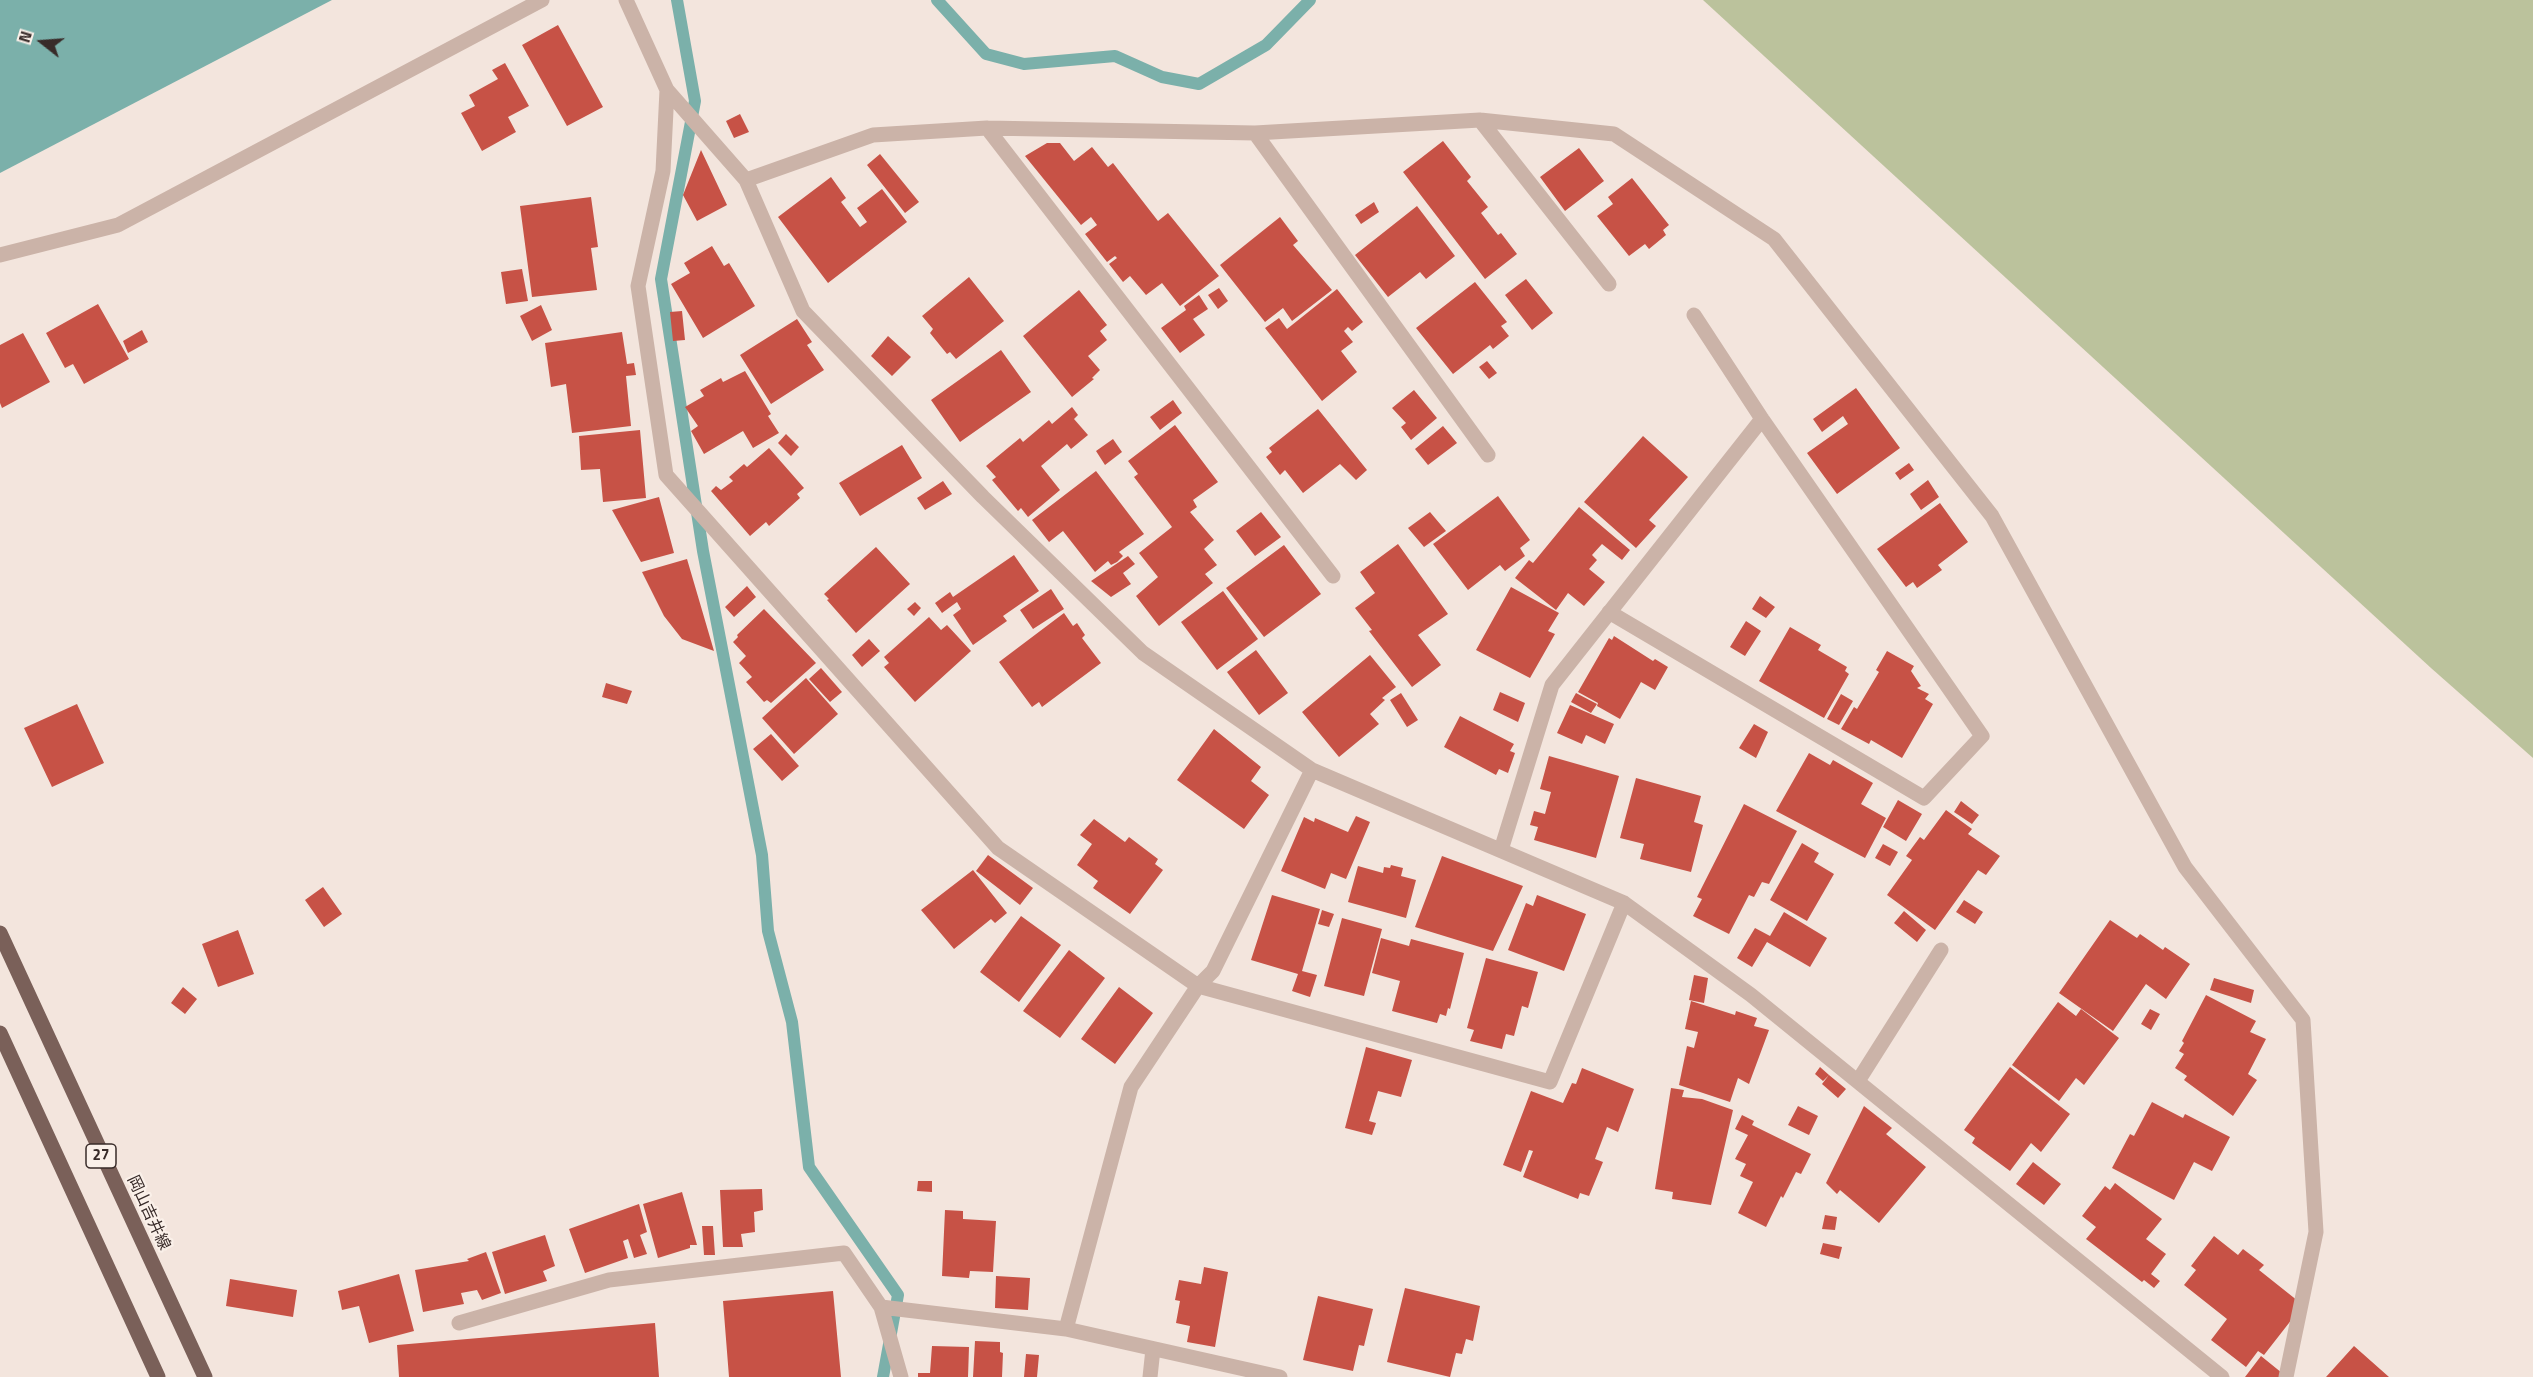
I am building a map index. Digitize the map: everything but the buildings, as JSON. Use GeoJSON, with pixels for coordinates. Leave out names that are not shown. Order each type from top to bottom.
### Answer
{"type":"FeatureCollection","features":[{"type":"Feature","properties":{"kind":"main road","name":"岡山吉井線"},"geometry":{"type":"LineString","coordinates":[[0,933],[205,1377]]}},
{"type":"Feature","properties":{"kind":"main road","name":"27"},"geometry":{"type":"LineString","coordinates":[[0,1033],[158,1377]]}},
{"type":"Feature","properties":{"kind":"street"},"geometry":{"type":"LineString","coordinates":[[0,255],[118,225],[542,0]]}},
{"type":"Feature","properties":{"kind":"street"},"geometry":{"type":"LineString","coordinates":[[626,0],[667,90],[746,180],[803,311],[983,497],[1143,653],[1312,771],[1624,903],[1751,995],[2222,1377]]}},
{"type":"Feature","properties":{"kind":"street"},"geometry":{"type":"LineString","coordinates":[[667,90],[663,171],[638,286],[666,475],[999,848],[1198,986],[1550,1082],[1624,903]]}},
{"type":"Feature","properties":{"kind":"street"},"geometry":{"type":"LineString","coordinates":[[746,180],[873,135],[987,128],[1255,133],[1480,120],[1614,134],[1774,239],[1992,516],[2185,867],[2303,1020],[2316,1232],[2286,1377]]}},
{"type":"Feature","properties":{"kind":"street"},"geometry":{"type":"LineString","coordinates":[[1480,120],[1609,284]]}},
{"type":"Feature","properties":{"kind":"street"},"geometry":{"type":"LineString","coordinates":[[987,128],[1333,576]]}},
{"type":"Feature","properties":{"kind":"street"},"geometry":{"type":"LineString","coordinates":[[1255,133],[1488,455]]}},
{"type":"Feature","properties":{"kind":"street"},"geometry":{"type":"LineString","coordinates":[[1609,612],[1924,798],[1982,736],[1762,419],[1694,315]]}},
{"type":"Feature","properties":{"kind":"street"},"geometry":{"type":"LineString","coordinates":[[1501,850],[1552,685],[1762,419]]}},
{"type":"Feature","properties":{"kind":"street"},"geometry":{"type":"LineString","coordinates":[[1066,1329],[1131,1087],[1198,986],[1213,971],[1312,771]]}},
{"type":"Feature","properties":{"kind":"street"},"geometry":{"type":"LineString","coordinates":[[1858,1081],[1941,950]]}},
{"type":"Feature","properties":{"kind":"street"},"geometry":{"type":"LineString","coordinates":[[459,1323],[609,1280],[844,1252],[881,1307],[901,1377]]}},
{"type":"Feature","properties":{"kind":"street"},"geometry":{"type":"LineString","coordinates":[[881,1307],[1066,1329],[1280,1377]]}},
{"type":"Feature","properties":{"kind":"street"},"geometry":{"type":"LineString","coordinates":[[1150,1377],[1153,1349]]}},
{"type":"Feature","properties":{"kind":"green space"},"geometry":{"type":"Polygon","coordinates":[[[1703,0],[2533,0],[2533,758],[2431,668],[1703,0]]]}},
{"type":"Feature","properties":{"kind":"water"},"geometry":{"type":"Polygon","coordinates":[[[0,0],[332,0],[0,173],[0,0]]]}},
{"type":"Feature","properties":{"kind":"waterway"},"geometry":{"type":"LineString","coordinates":[[677,0],[695,101],[661,279],[703,551],[762,855],[768,931],[792,1022],[809,1167],[898,1295],[883,1377]]}},
{"type":"Feature","properties":{"kind":"waterway"},"geometry":{"type":"LineString","coordinates":[[937,0],[986,54],[1024,64],[1115,56],[1162,77],[1199,84],[1266,45],[1310,0]]}}]}
